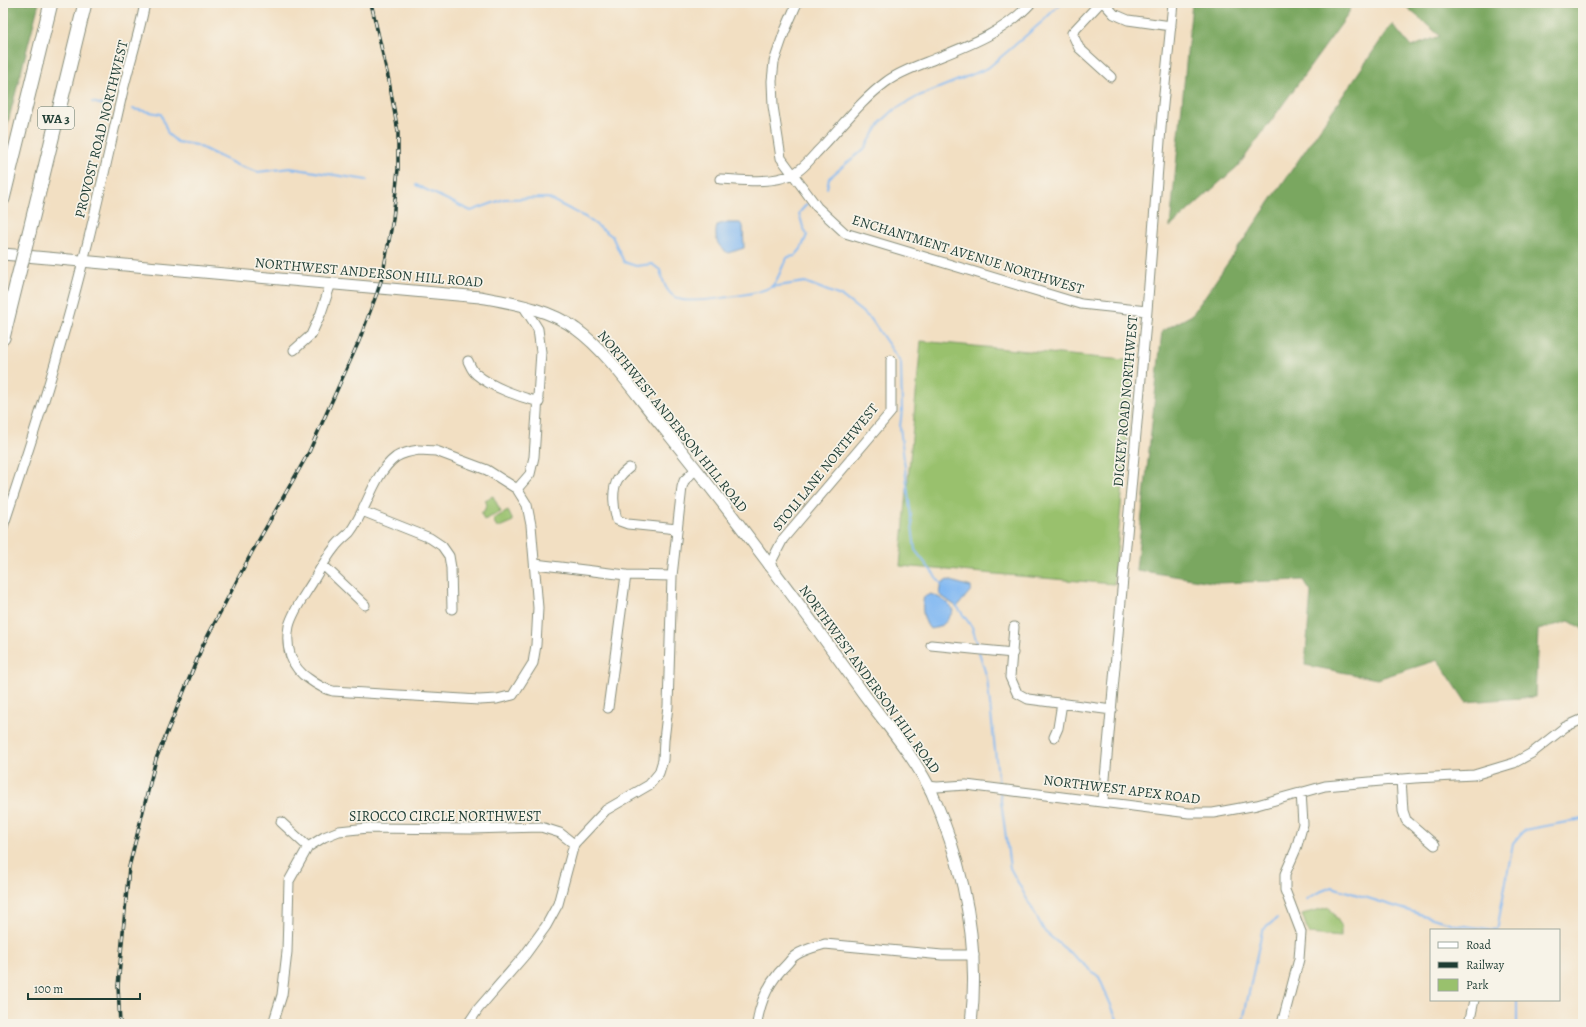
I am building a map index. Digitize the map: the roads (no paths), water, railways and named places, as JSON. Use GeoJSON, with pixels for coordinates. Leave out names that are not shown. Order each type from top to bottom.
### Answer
{"type":"FeatureCollection","features":[{"type":"Feature","properties":{"kind":"highway","name":"WA 3"},"geometry":{"type":"LineString","coordinates":[[3,199],[51,3]]}},
{"type":"Feature","properties":{"kind":"highway","name":"WA 3"},"geometry":{"type":"LineString","coordinates":[[3,338],[84,3]]}},
{"type":"Feature","properties":{"kind":"main road","name":"NORTHWEST ANDERSON HILL ROAD"},"geometry":{"type":"LineString","coordinates":[[3,254],[480,297],[524,307],[564,321],[592,342],[696,469],[812,621],[916,765],[928,786],[938,808],[962,882],[968,910],[974,955],[974,989],[971,1024]]}},
{"type":"Feature","properties":{"kind":"street","name":"PROVOST ROAD NORTHWEST"},"geometry":{"type":"LineString","coordinates":[[3,527],[54,367],[83,261],[125,82],[140,30],[145,3]]}},
{"type":"Feature","properties":{"kind":"street","name":"ENCHANTMENT AVENUE NORTHWEST"},"geometry":{"type":"LineString","coordinates":[[797,3],[776,55],[772,81],[773,106],[781,158],[817,207],[845,233],[1081,304],[1147,311]]}},
{"type":"Feature","properties":{"kind":"street"},"geometry":{"type":"LineString","coordinates":[[720,179],[756,181],[778,179],[793,174],[820,150],[868,96],[888,81],[918,66],[986,38],[1009,22],[1031,3]]}},
{"type":"Feature","properties":{"kind":"street"},"geometry":{"type":"LineString","coordinates":[[1100,3],[1072,33],[1079,48],[1112,77]]}},
{"type":"Feature","properties":{"kind":"street"},"geometry":{"type":"LineString","coordinates":[[1104,3],[1114,14],[1128,20],[1171,26]]}},
{"type":"Feature","properties":{"kind":"street","name":"DICKEY ROAD NORTHWEST"},"geometry":{"type":"LineString","coordinates":[[1103,802],[1173,3]]}},
{"type":"Feature","properties":{"kind":"street"},"geometry":{"type":"LineString","coordinates":[[294,350],[311,335],[321,313],[331,283]]}},
{"type":"Feature","properties":{"kind":"street"},"geometry":{"type":"LineString","coordinates":[[517,489],[530,474],[534,457],[539,402],[541,352],[538,329],[524,307]]}},
{"type":"Feature","properties":{"kind":"street","name":"STOLI LANE NORTHWEST"},"geometry":{"type":"LineString","coordinates":[[769,566],[783,539],[891,412],[891,360]]}},
{"type":"Feature","properties":{"kind":"street"},"geometry":{"type":"LineString","coordinates":[[468,361],[474,374],[517,396],[539,402]]}},
{"type":"Feature","properties":{"kind":"street"},"geometry":{"type":"LineString","coordinates":[[419,450],[436,451],[460,459],[486,470],[517,489],[527,505],[531,525],[538,608],[536,645],[533,663],[513,695],[479,700],[333,691],[325,690],[297,670],[292,661],[289,650],[290,626],[301,601],[323,565],[335,546],[350,531],[362,511],[370,493],[386,467],[396,457],[406,452],[419,450]]}},
{"type":"Feature","properties":{"kind":"street"},"geometry":{"type":"LineString","coordinates":[[629,468],[617,480],[614,494],[614,509],[617,520],[628,524],[677,529]]}},
{"type":"Feature","properties":{"kind":"street"},"geometry":{"type":"LineString","coordinates":[[468,1024],[478,1009],[525,955],[546,926],[558,904],[574,844],[606,810],[649,785],[658,773],[663,760],[668,706],[672,576],[682,487],[684,481],[696,469]]}},
{"type":"Feature","properties":{"kind":"street"},"geometry":{"type":"LineString","coordinates":[[362,511],[430,538],[442,546],[449,556],[452,568],[452,609]]}},
{"type":"Feature","properties":{"kind":"street"},"geometry":{"type":"LineString","coordinates":[[535,564],[626,575],[672,576]]}},
{"type":"Feature","properties":{"kind":"street"},"geometry":{"type":"LineString","coordinates":[[323,565],[365,605]]}},
{"type":"Feature","properties":{"kind":"street"},"geometry":{"type":"LineString","coordinates":[[608,708],[626,575]]}},
{"type":"Feature","properties":{"kind":"street"},"geometry":{"type":"LineString","coordinates":[[1014,627],[1010,677],[1017,693],[1028,699],[1112,710]]}},
{"type":"Feature","properties":{"kind":"street"},"geometry":{"type":"LineString","coordinates":[[931,645],[1013,653]]}},
{"type":"Feature","properties":{"kind":"street"},"geometry":{"type":"LineString","coordinates":[[1054,737],[1058,728],[1062,703]]}},
{"type":"Feature","properties":{"kind":"street","name":"NORTHWEST APEX ROAD"},"geometry":{"type":"LineString","coordinates":[[928,786],[937,787],[966,785],[1189,813],[1213,813],[1257,805],[1325,786],[1401,779],[1474,775],[1514,763],[1532,753],[1565,727],[1583,719]]}},
{"type":"Feature","properties":{"kind":"street"},"geometry":{"type":"LineString","coordinates":[[1401,779],[1403,811],[1406,820],[1435,845]]}},
{"type":"Feature","properties":{"kind":"street"},"geometry":{"type":"LineString","coordinates":[[1282,1024],[1299,959],[1301,932],[1285,890],[1286,874],[1296,849],[1303,824],[1301,792]]}},
{"type":"Feature","properties":{"kind":"street"},"geometry":{"type":"LineString","coordinates":[[281,822],[308,847]]}},
{"type":"Feature","properties":{"kind":"street","name":"SIROCCO CIRCLE NORTHWEST"},"geometry":{"type":"LineString","coordinates":[[273,1024],[282,995],[288,952],[289,881],[308,847],[324,837],[339,831],[375,828],[471,829],[541,827],[560,833],[574,844]]}},
{"type":"Feature","properties":{"kind":"street"},"geometry":{"type":"LineString","coordinates":[[757,1024],[758,1013],[767,989],[776,973],[794,956],[806,949],[825,944],[942,955],[974,955]]}},
{"type":"Feature","properties":{"kind":"street"},"geometry":{"type":"LineString","coordinates":[[1469,1024],[1474,1001]]}},
{"type":"Feature","properties":{"kind":"water"},"geometry":{"type":"Polygon","coordinates":[[[724,223],[740,223],[743,226],[744,248],[728,253],[721,248],[716,238],[717,225],[724,223]]]}},
{"type":"Feature","properties":{"kind":"water"},"geometry":{"type":"Polygon","coordinates":[[[948,580],[971,587],[971,590],[957,607],[940,595],[941,586],[948,580]]]}},
{"type":"Feature","properties":{"kind":"water"},"geometry":{"type":"Polygon","coordinates":[[[930,594],[943,600],[953,611],[947,621],[941,626],[930,629],[924,618],[923,605],[924,597],[930,594]]]}},
{"type":"Feature","properties":{"kind":"waterway"},"geometry":{"type":"LineString","coordinates":[[827,188],[829,178],[865,148],[881,122],[894,110],[919,96],[988,68],[1043,21],[1061,3]]}},
{"type":"Feature","properties":{"kind":"waterway"},"geometry":{"type":"LineString","coordinates":[[92,102],[107,106]]}},
{"type":"Feature","properties":{"kind":"waterway"},"geometry":{"type":"LineString","coordinates":[[133,109],[161,114],[168,134],[177,142],[196,145],[237,165],[258,172],[290,168],[367,180]]}},
{"type":"Feature","properties":{"kind":"waterway"},"geometry":{"type":"LineString","coordinates":[[416,185],[471,211],[504,199],[548,198],[585,217],[612,236],[624,262],[636,266],[652,264],[660,270],[668,291],[675,297],[686,300],[711,299],[742,295],[772,286],[788,257],[795,256],[801,249],[807,235],[799,213],[807,204]]}},
{"type":"Feature","properties":{"kind":"waterway"},"geometry":{"type":"LineString","coordinates":[[771,287],[805,282],[843,297],[871,319],[901,363],[902,410],[900,427],[915,550],[943,586]]}},
{"type":"Feature","properties":{"kind":"waterway"},"geometry":{"type":"LineString","coordinates":[[956,605],[972,627],[978,646]]}},
{"type":"Feature","properties":{"kind":"waterway"},"geometry":{"type":"LineString","coordinates":[[979,652],[987,678],[999,786]]}},
{"type":"Feature","properties":{"kind":"waterway"},"geometry":{"type":"LineString","coordinates":[[1000,793],[1010,868],[1045,932],[1099,977],[1119,1024]]}},
{"type":"Feature","properties":{"kind":"waterway"},"geometry":{"type":"LineString","coordinates":[[1497,929],[1513,843],[1524,830],[1583,819]]}},
{"type":"Feature","properties":{"kind":"waterway"},"geometry":{"type":"LineString","coordinates":[[1306,900],[1317,893],[1332,887],[1457,925],[1489,929]]}},
{"type":"Feature","properties":{"kind":"waterway"},"geometry":{"type":"LineString","coordinates":[[1241,1024],[1243,1021],[1262,931],[1277,918]]}},
{"type":"Feature","properties":{"kind":"waterway"},"geometry":{"type":"LineString","coordinates":[[1517,1001],[1517,1024]]}},
{"type":"Feature","properties":{"kind":"railway"},"geometry":{"type":"LineString","coordinates":[[120,1024],[118,986],[129,867],[156,759],[203,645],[252,552],[309,452],[359,341],[382,278],[393,219],[398,169],[398,132],[389,81],[371,3]]}}]}
